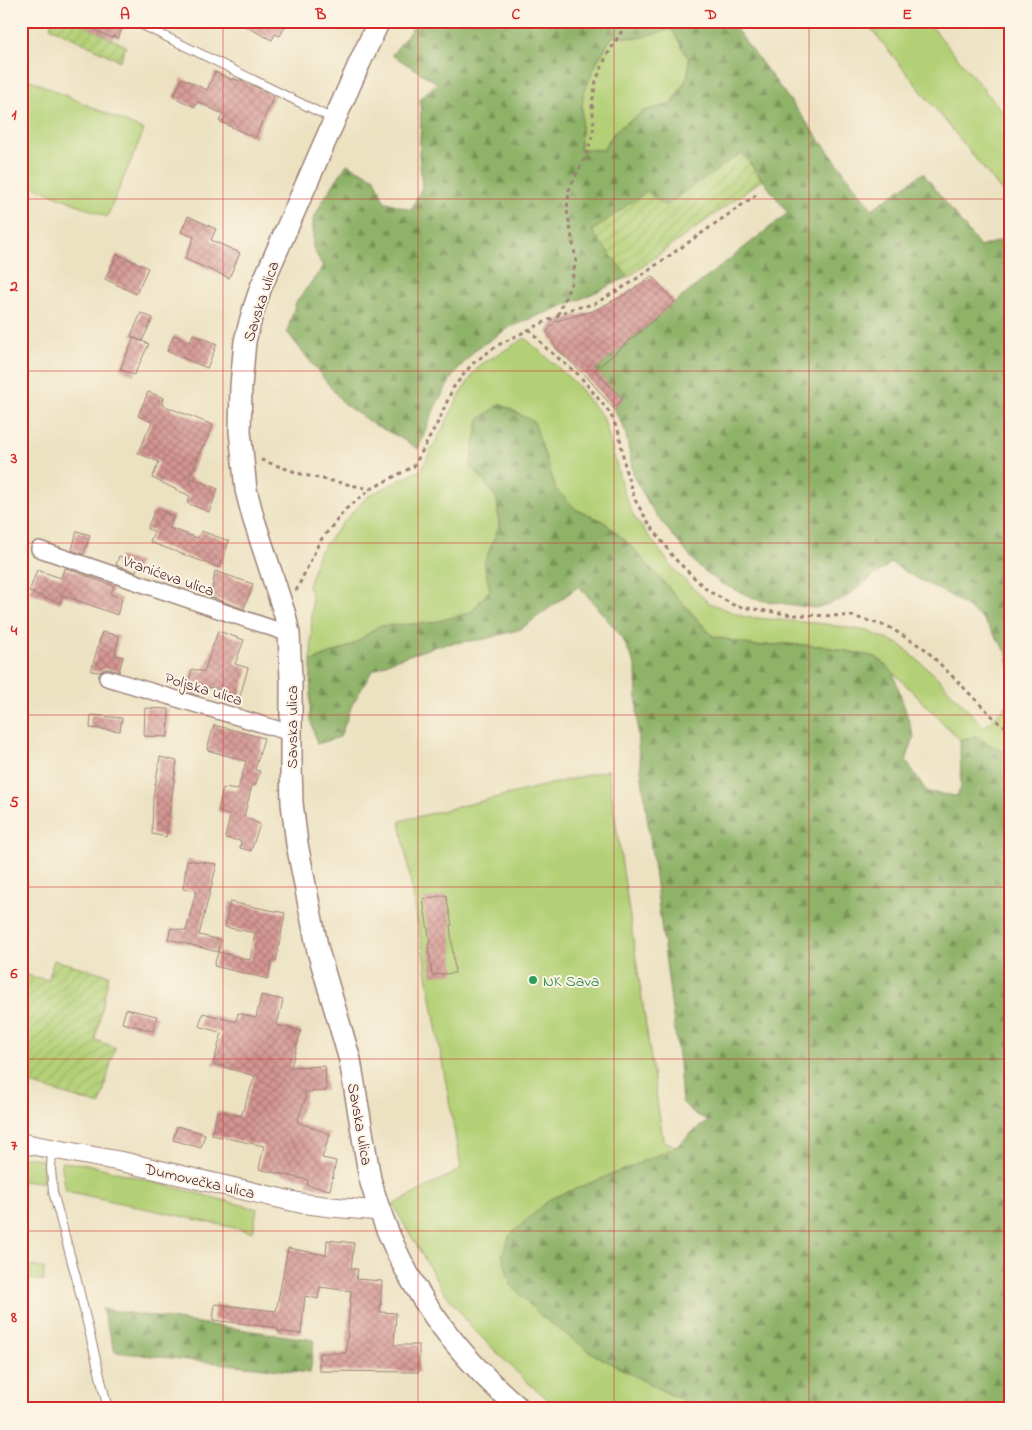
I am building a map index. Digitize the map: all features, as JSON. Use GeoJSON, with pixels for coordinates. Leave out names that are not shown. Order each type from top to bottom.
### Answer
{"type":"FeatureCollection","features":[{"type":"Feature","properties":{"kind":"main road","name":"Savska ulica"},"geometry":{"type":"LineString","coordinates":[[379,21],[261,287],[253,311],[243,357],[240,412],[241,453],[246,490],[253,518],[287,625],[291,679],[292,803],[297,844],[318,951],[350,1060],[370,1179],[380,1211],[408,1277],[445,1332],[498,1390],[520,1409]]}},
{"type":"Feature","properties":{"kind":"street","name":"Vranićeva ulica"},"geometry":{"type":"LineString","coordinates":[[39,549],[287,625]]}},
{"type":"Feature","properties":{"kind":"street","name":"Poljska ulica"},"geometry":{"type":"LineString","coordinates":[[107,678],[291,733]]}},
{"type":"Feature","properties":{"kind":"street","name":"Dumovečka ulica"},"geometry":{"type":"LineString","coordinates":[[21,1143],[124,1162],[300,1203],[380,1211]]}},
{"type":"Feature","properties":{"kind":"lane"},"geometry":{"type":"LineString","coordinates":[[134,21],[334,120]]}},
{"type":"Feature","properties":{"kind":"lane"},"geometry":{"type":"LineString","coordinates":[[52,1148],[53,1192],[108,1409]]}},
{"type":"Feature","properties":{"kind":"path"},"geometry":{"type":"LineString","coordinates":[[558,315],[571,284],[576,260],[567,210],[570,190],[591,142],[594,125],[592,104],[596,81],[606,57],[628,21]]}},
{"type":"Feature","properties":{"kind":"path"},"geometry":{"type":"LineString","coordinates":[[287,625],[320,541],[346,509],[371,490],[414,466],[438,422],[453,388],[472,364],[498,345],[529,329],[571,309],[594,304],[629,284],[758,193]]}},
{"type":"Feature","properties":{"kind":"path"},"geometry":{"type":"LineString","coordinates":[[529,329],[547,349],[579,375],[610,413],[619,433],[626,472],[635,500],[674,558],[707,590],[735,606],[793,615],[852,616],[889,627],[925,649],[999,723],[1011,729]]}},
{"type":"Feature","properties":{"kind":"path"},"geometry":{"type":"LineString","coordinates":[[241,453],[304,475],[371,490]]}},
{"type":"Feature","properties":{"kind":"green space"},"geometry":{"type":"Polygon","coordinates":[[[52,21],[75,21],[126,46],[120,61],[50,27],[52,21]]]}},
{"type":"Feature","properties":{"kind":"green space"},"geometry":{"type":"Polygon","coordinates":[[[418,21],[494,21],[499,25],[516,21],[730,21],[872,209],[923,173],[980,247],[1011,237],[1011,676],[1006,651],[982,618],[948,594],[891,563],[843,599],[815,608],[758,600],[720,583],[698,566],[655,514],[634,478],[625,430],[613,408],[622,399],[595,370],[659,315],[788,213],[742,153],[664,206],[592,230],[628,277],[583,298],[512,326],[476,349],[454,374],[436,405],[418,449],[373,424],[344,404],[287,332],[296,302],[323,267],[313,248],[313,221],[322,202],[347,164],[375,178],[384,201],[411,210],[422,187],[419,154],[420,99],[437,83],[392,55],[418,21]],[[672,29],[638,38],[613,36],[597,61],[583,95],[580,149],[603,150],[615,131],[644,111],[673,104],[688,76],[689,60],[672,29]]]}},
{"type":"Feature","properties":{"kind":"green space"},"geometry":{"type":"Polygon","coordinates":[[[865,21],[927,21],[1011,122],[1011,203],[865,21]]]}},
{"type":"Feature","properties":{"kind":"green space"},"geometry":{"type":"Polygon","coordinates":[[[672,28],[689,60],[688,76],[672,104],[644,111],[615,131],[603,150],[580,149],[583,95],[597,61],[613,36],[638,38],[672,28]]]}},
{"type":"Feature","properties":{"kind":"green space"},"geometry":{"type":"Polygon","coordinates":[[[21,76],[144,130],[107,217],[21,181],[21,76]]]}},
{"type":"Feature","properties":{"kind":"green space"},"geometry":{"type":"Polygon","coordinates":[[[742,153],[762,180],[628,277],[592,231],[647,191],[664,206],[742,153]]]}},
{"type":"Feature","properties":{"kind":"green space"},"geometry":{"type":"Polygon","coordinates":[[[525,338],[575,383],[604,419],[624,493],[634,517],[676,572],[709,603],[745,617],[825,624],[867,631],[899,644],[934,674],[984,727],[1009,703],[1011,704],[1011,754],[1002,752],[975,736],[960,740],[876,657],[821,646],[785,644],[755,646],[713,636],[627,542],[603,521],[577,510],[555,489],[534,422],[479,419],[470,466],[477,472],[497,499],[499,526],[485,564],[490,590],[470,613],[430,623],[379,626],[352,645],[311,662],[312,595],[308,586],[319,552],[368,496],[421,470],[463,389],[480,365],[525,338]]]}},
{"type":"Feature","properties":{"kind":"green space"},"geometry":{"type":"Polygon","coordinates":[[[501,404],[534,422],[556,489],[577,510],[603,521],[627,542],[712,636],[755,646],[785,644],[821,646],[876,657],[893,672],[914,737],[906,761],[927,792],[957,796],[961,787],[960,740],[975,736],[1011,754],[1011,1409],[703,1409],[665,1392],[595,1355],[542,1317],[511,1285],[502,1255],[510,1235],[550,1199],[676,1147],[695,1130],[709,1121],[693,1113],[682,1102],[679,1063],[638,746],[636,667],[622,637],[579,586],[521,629],[485,639],[440,645],[394,660],[372,671],[352,705],[340,737],[317,744],[310,718],[311,662],[352,645],[379,626],[430,623],[470,613],[490,590],[484,564],[499,526],[497,499],[477,472],[470,467],[479,419],[501,404]]]}},
{"type":"Feature","properties":{"kind":"green space","name":"NK Sava"},"geometry":{"type":"Polygon","coordinates":[[[608,770],[663,1140],[676,1147],[635,1165],[665,1392],[703,1409],[560,1409],[527,1382],[473,1329],[442,1289],[393,1205],[461,1169],[400,821],[608,770]]]}},
{"type":"Feature","properties":{"kind":"green space"},"geometry":{"type":"Polygon","coordinates":[[[54,960],[109,975],[95,1040],[115,1047],[100,1105],[21,1081],[21,974],[48,980],[54,960]]]}},
{"type":"Feature","properties":{"kind":"green space"},"geometry":{"type":"Polygon","coordinates":[[[21,1156],[43,1160],[43,1182],[21,1181],[21,1156]]]}},
{"type":"Feature","properties":{"kind":"green space"},"geometry":{"type":"Polygon","coordinates":[[[61,1162],[86,1164],[257,1209],[253,1232],[66,1191],[61,1162]]]}},
{"type":"Feature","properties":{"kind":"green space"},"geometry":{"type":"Polygon","coordinates":[[[21,1265],[44,1268],[44,1281],[21,1278],[21,1265]]]}},
{"type":"Feature","properties":{"kind":"green space"},"geometry":{"type":"Polygon","coordinates":[[[102,1309],[314,1340],[310,1373],[115,1352],[102,1309]]]}},
{"type":"Feature","properties":{"kind":"building"},"geometry":{"type":"Polygon","coordinates":[[[76,21],[126,21],[118,38],[114,36],[112,38],[76,21]]]}},
{"type":"Feature","properties":{"kind":"building"},"geometry":{"type":"Polygon","coordinates":[[[235,21],[288,21],[280,36],[275,34],[272,40],[235,21]]]}},
{"type":"Feature","properties":{"kind":"building"},"geometry":{"type":"Polygon","coordinates":[[[215,72],[232,80],[233,78],[239,81],[240,79],[274,96],[255,138],[219,121],[223,114],[198,102],[195,107],[173,97],[182,78],[207,90],[215,72]]]}},
{"type":"Feature","properties":{"kind":"building"},"geometry":{"type":"Polygon","coordinates":[[[188,216],[216,229],[211,240],[240,253],[229,278],[185,259],[194,237],[181,232],[188,216]]]}},
{"type":"Feature","properties":{"kind":"building"},"geometry":{"type":"Polygon","coordinates":[[[117,254],[148,268],[136,294],[105,279],[117,254]]]}},
{"type":"Feature","properties":{"kind":"building"},"geometry":{"type":"Polygon","coordinates":[[[652,276],[675,302],[595,370],[623,399],[613,408],[587,377],[557,349],[547,332],[556,321],[593,311],[626,294],[652,276]]]}},
{"type":"Feature","properties":{"kind":"building"},"geometry":{"type":"Polygon","coordinates":[[[141,313],[153,318],[142,341],[131,336],[141,313]]]}},
{"type":"Feature","properties":{"kind":"building"},"geometry":{"type":"Polygon","coordinates":[[[193,334],[217,344],[207,368],[167,351],[174,335],[190,342],[193,334]]]}},
{"type":"Feature","properties":{"kind":"building"},"geometry":{"type":"Polygon","coordinates":[[[134,338],[149,344],[134,375],[120,369],[134,338]]]}},
{"type":"Feature","properties":{"kind":"building"},"geometry":{"type":"Polygon","coordinates":[[[148,392],[164,398],[162,405],[213,425],[189,477],[218,489],[209,512],[187,503],[190,496],[152,478],[159,462],[138,453],[152,422],[138,416],[148,392]]]}},
{"type":"Feature","properties":{"kind":"building"},"geometry":{"type":"Polygon","coordinates":[[[155,509],[174,516],[169,528],[198,538],[201,531],[229,541],[220,568],[150,542],[154,531],[147,529],[155,509]]]}},
{"type":"Feature","properties":{"kind":"building"},"geometry":{"type":"Polygon","coordinates":[[[77,531],[90,535],[84,554],[72,550],[77,531]]]}},
{"type":"Feature","properties":{"kind":"building"},"geometry":{"type":"Polygon","coordinates":[[[119,556],[139,562],[136,572],[116,565],[119,556]]]}},
{"type":"Feature","properties":{"kind":"building"},"geometry":{"type":"Polygon","coordinates":[[[66,568],[114,586],[111,594],[122,599],[117,615],[63,595],[60,603],[29,592],[37,570],[61,578],[66,568]]]}},
{"type":"Feature","properties":{"kind":"building"},"geometry":{"type":"Polygon","coordinates":[[[215,571],[253,584],[244,609],[211,597],[215,571]]]}},
{"type":"Feature","properties":{"kind":"building"},"geometry":{"type":"Polygon","coordinates":[[[218,631],[244,640],[235,664],[248,668],[240,696],[201,685],[198,696],[186,692],[192,669],[204,672],[218,631]]]}},
{"type":"Feature","properties":{"kind":"building"},"geometry":{"type":"Polygon","coordinates":[[[102,632],[119,636],[115,655],[123,657],[119,672],[109,669],[104,669],[100,672],[91,671],[102,632]]]}},
{"type":"Feature","properties":{"kind":"building"},"geometry":{"type":"Polygon","coordinates":[[[145,708],[169,709],[168,737],[144,736],[145,708]]]}},
{"type":"Feature","properties":{"kind":"building"},"geometry":{"type":"Polygon","coordinates":[[[91,715],[122,718],[120,731],[90,728],[91,715]]]}},
{"type":"Feature","properties":{"kind":"building"},"geometry":{"type":"Polygon","coordinates":[[[214,725],[264,738],[255,770],[260,771],[255,786],[252,785],[244,817],[260,824],[251,851],[240,848],[241,841],[225,838],[230,816],[218,811],[223,788],[238,790],[246,761],[207,750],[214,725]]]}},
{"type":"Feature","properties":{"kind":"building"},"geometry":{"type":"Polygon","coordinates":[[[160,757],[177,761],[166,837],[152,834],[153,797],[160,757]]]}},
{"type":"Feature","properties":{"kind":"building"},"geometry":{"type":"Polygon","coordinates":[[[187,860],[217,864],[199,935],[221,940],[218,952],[168,939],[171,928],[186,931],[196,891],[183,889],[187,860]]]}},
{"type":"Feature","properties":{"kind":"building"},"geometry":{"type":"Polygon","coordinates":[[[446,895],[452,925],[450,925],[455,973],[432,975],[428,944],[430,943],[423,899],[446,895]]]}},
{"type":"Feature","properties":{"kind":"building"},"geometry":{"type":"Polygon","coordinates":[[[230,902],[285,913],[276,962],[272,961],[268,979],[214,966],[218,952],[250,960],[255,933],[225,927],[230,902]]]}},
{"type":"Feature","properties":{"kind":"building"},"geometry":{"type":"Polygon","coordinates":[[[261,995],[283,1000],[277,1025],[301,1031],[291,1067],[325,1066],[326,1091],[305,1092],[305,1100],[297,1122],[330,1134],[322,1158],[336,1161],[330,1190],[307,1185],[308,1180],[259,1169],[264,1146],[212,1135],[217,1111],[241,1116],[255,1076],[213,1064],[222,1033],[199,1026],[203,1013],[236,1022],[238,1013],[256,1018],[261,995]]]}},
{"type":"Feature","properties":{"kind":"building"},"geometry":{"type":"Polygon","coordinates":[[[126,1009],[157,1016],[153,1031],[122,1023],[126,1009]]]}},
{"type":"Feature","properties":{"kind":"building"},"geometry":{"type":"Polygon","coordinates":[[[177,1126],[205,1134],[201,1148],[173,1140],[177,1126]]]}},
{"type":"Feature","properties":{"kind":"building"},"geometry":{"type":"Polygon","coordinates":[[[327,1240],[354,1243],[351,1269],[358,1269],[356,1279],[382,1281],[380,1312],[396,1313],[394,1345],[419,1345],[419,1372],[319,1371],[319,1353],[346,1353],[351,1291],[320,1287],[318,1299],[305,1296],[301,1334],[277,1331],[278,1328],[213,1320],[215,1304],[276,1311],[288,1248],[326,1255],[327,1240]]]}},
{"type":"Feature","properties":{"kind":"place","name":"NK Sava"},"geometry":{"type":"Point","coordinates":[533,980]}}]}
